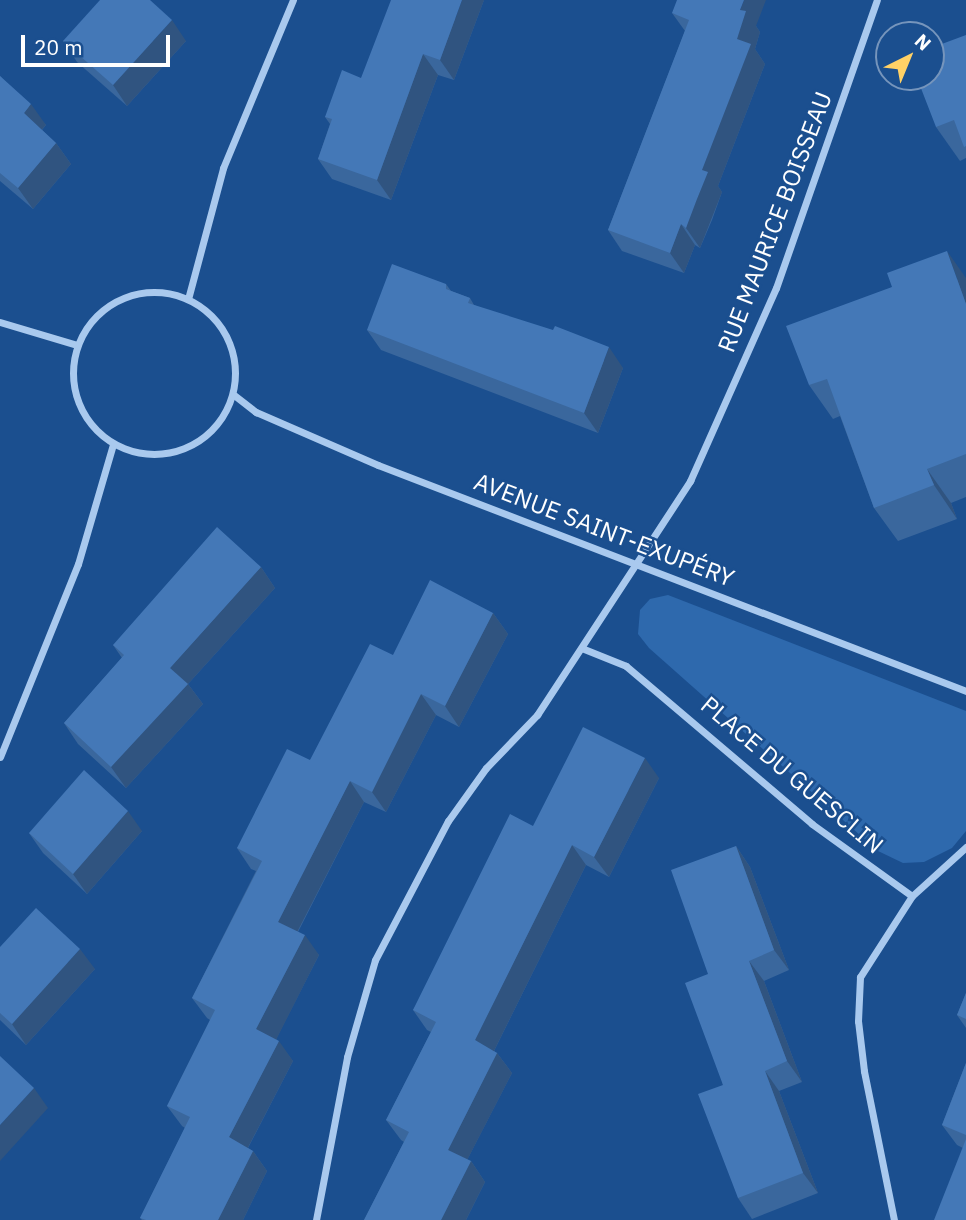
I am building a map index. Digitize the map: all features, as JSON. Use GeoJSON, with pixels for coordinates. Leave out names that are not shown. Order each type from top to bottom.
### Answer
{"type":"FeatureCollection","features":[{"type":"Feature","properties":{"kind":"street"},"geometry":{"type":"LineString","coordinates":[[188,299],[223,168],[293,0]]}},
{"type":"Feature","properties":{"kind":"street","name":"RUE MAURICE BOISSEAU"},"geometry":{"type":"LineString","coordinates":[[316,1220],[347,1057],[375,960],[447,821],[486,768],[537,715],[584,649],[634,561],[690,481],[760,326],[877,0]]}},
{"type":"Feature","properties":{"kind":"street"},"geometry":{"type":"LineString","coordinates":[[162,292],[188,299],[212,315],[229,338],[236,366],[233,395],[223,418],[207,437],[185,449],[161,455],[136,453],[113,444],[82,412],[72,368],[77,345],[90,322],[110,304],[135,293],[162,292]]}},
{"type":"Feature","properties":{"kind":"street"},"geometry":{"type":"LineString","coordinates":[[0,322],[77,345]]}},
{"type":"Feature","properties":{"kind":"street","name":"AVENUE SAINT-EXUPÉRY"},"geometry":{"type":"LineString","coordinates":[[233,395],[256,412],[378,465],[634,561],[966,691]]}},
{"type":"Feature","properties":{"kind":"street"},"geometry":{"type":"LineString","coordinates":[[0,757],[78,564],[113,444]]}},
{"type":"Feature","properties":{"kind":"street","name":"PLACE DU GUESCLIN"},"geometry":{"type":"LineString","coordinates":[[584,649],[626,666],[812,824],[912,896]]}},
{"type":"Feature","properties":{"kind":"street"},"geometry":{"type":"LineString","coordinates":[[894,1220],[863,1071],[858,1021],[860,977],[912,896],[966,848]]}},
{"type":"Feature","properties":{"kind":"shaded area"},"geometry":{"type":"Polygon","coordinates":[[[668,595],[966,711],[966,831],[952,848],[924,862],[903,863],[878,851],[649,648],[638,634],[640,610],[650,599],[668,595]]]}},
{"type":"Feature","properties":{"kind":"building"},"geometry":{"type":"Polygon","coordinates":[[[100,0],[150,0],[172,20],[113,85],[63,41],[100,0]]]}},
{"type":"Feature","properties":{"kind":"building"},"geometry":{"type":"Polygon","coordinates":[[[391,0],[462,0],[440,60],[423,54],[377,180],[318,159],[332,119],[325,117],[342,70],[361,78],[391,0]]]}},
{"type":"Feature","properties":{"kind":"building"},"geometry":{"type":"Polygon","coordinates":[[[677,0],[744,0],[740,10],[746,11],[737,39],[751,44],[702,170],[708,172],[686,228],[681,224],[670,253],[608,230],[689,20],[672,13],[677,0]]]}},
{"type":"Feature","properties":{"kind":"building"},"geometry":{"type":"Polygon","coordinates":[[[966,35],[964,147],[954,120],[936,127],[922,91],[945,91],[945,43],[966,35]]]}},
{"type":"Feature","properties":{"kind":"building"},"geometry":{"type":"Polygon","coordinates":[[[0,76],[31,104],[24,113],[56,143],[18,188],[0,173],[0,76]]]}},
{"type":"Feature","properties":{"kind":"building"},"geometry":{"type":"Polygon","coordinates":[[[947,251],[966,304],[966,454],[927,469],[934,485],[874,508],[827,379],[809,385],[786,326],[892,287],[887,273],[947,251]]]}},
{"type":"Feature","properties":{"kind":"building"},"geometry":{"type":"Polygon","coordinates":[[[392,264],[446,284],[446,289],[470,298],[468,303],[553,330],[555,326],[609,347],[584,413],[367,330],[392,264]]]}},
{"type":"Feature","properties":{"kind":"building"},"geometry":{"type":"Polygon","coordinates":[[[217,527],[261,567],[170,668],[188,684],[111,767],[64,723],[124,655],[113,645],[217,527]]]}},
{"type":"Feature","properties":{"kind":"building"},"geometry":{"type":"Polygon","coordinates":[[[430,580],[493,613],[445,706],[421,694],[372,792],[350,781],[278,922],[305,935],[256,1029],[279,1041],[229,1137],[253,1151],[218,1220],[140,1218],[190,1117],[167,1106],[215,1010],[192,998],[262,861],[237,848],[287,749],[310,760],[370,644],[393,655],[430,580]]]}},
{"type":"Feature","properties":{"kind":"building"},"geometry":{"type":"Polygon","coordinates":[[[583,727],[645,758],[594,857],[572,845],[475,1040],[497,1053],[448,1150],[471,1161],[441,1220],[364,1220],[409,1132],[386,1120],[436,1022],[413,1010],[510,814],[533,826],[583,727]]]}},
{"type":"Feature","properties":{"kind":"building"},"geometry":{"type":"Polygon","coordinates":[[[84,770],[128,811],[73,874],[29,833],[84,770]]]}},
{"type":"Feature","properties":{"kind":"building"},"geometry":{"type":"Polygon","coordinates":[[[736,846],[774,950],[749,961],[787,1061],[765,1071],[803,1173],[738,1198],[698,1094],[723,1085],[685,983],[708,974],[671,870],[736,846]]]}},
{"type":"Feature","properties":{"kind":"building"},"geometry":{"type":"Polygon","coordinates":[[[36,908],[80,949],[12,1024],[0,1013],[0,947],[36,908]]]}},
{"type":"Feature","properties":{"kind":"building"},"geometry":{"type":"Polygon","coordinates":[[[966,993],[966,1019],[957,1015],[966,993]]]}},
{"type":"Feature","properties":{"kind":"building"},"geometry":{"type":"Polygon","coordinates":[[[0,1056],[34,1088],[0,1125],[0,1056]]]}},
{"type":"Feature","properties":{"kind":"building"},"geometry":{"type":"Polygon","coordinates":[[[966,1063],[966,1135],[942,1125],[966,1063]]]}},
{"type":"Feature","properties":{"kind":"building"},"geometry":{"type":"Polygon","coordinates":[[[966,1139],[966,1220],[934,1220],[966,1139]]]}}]}
